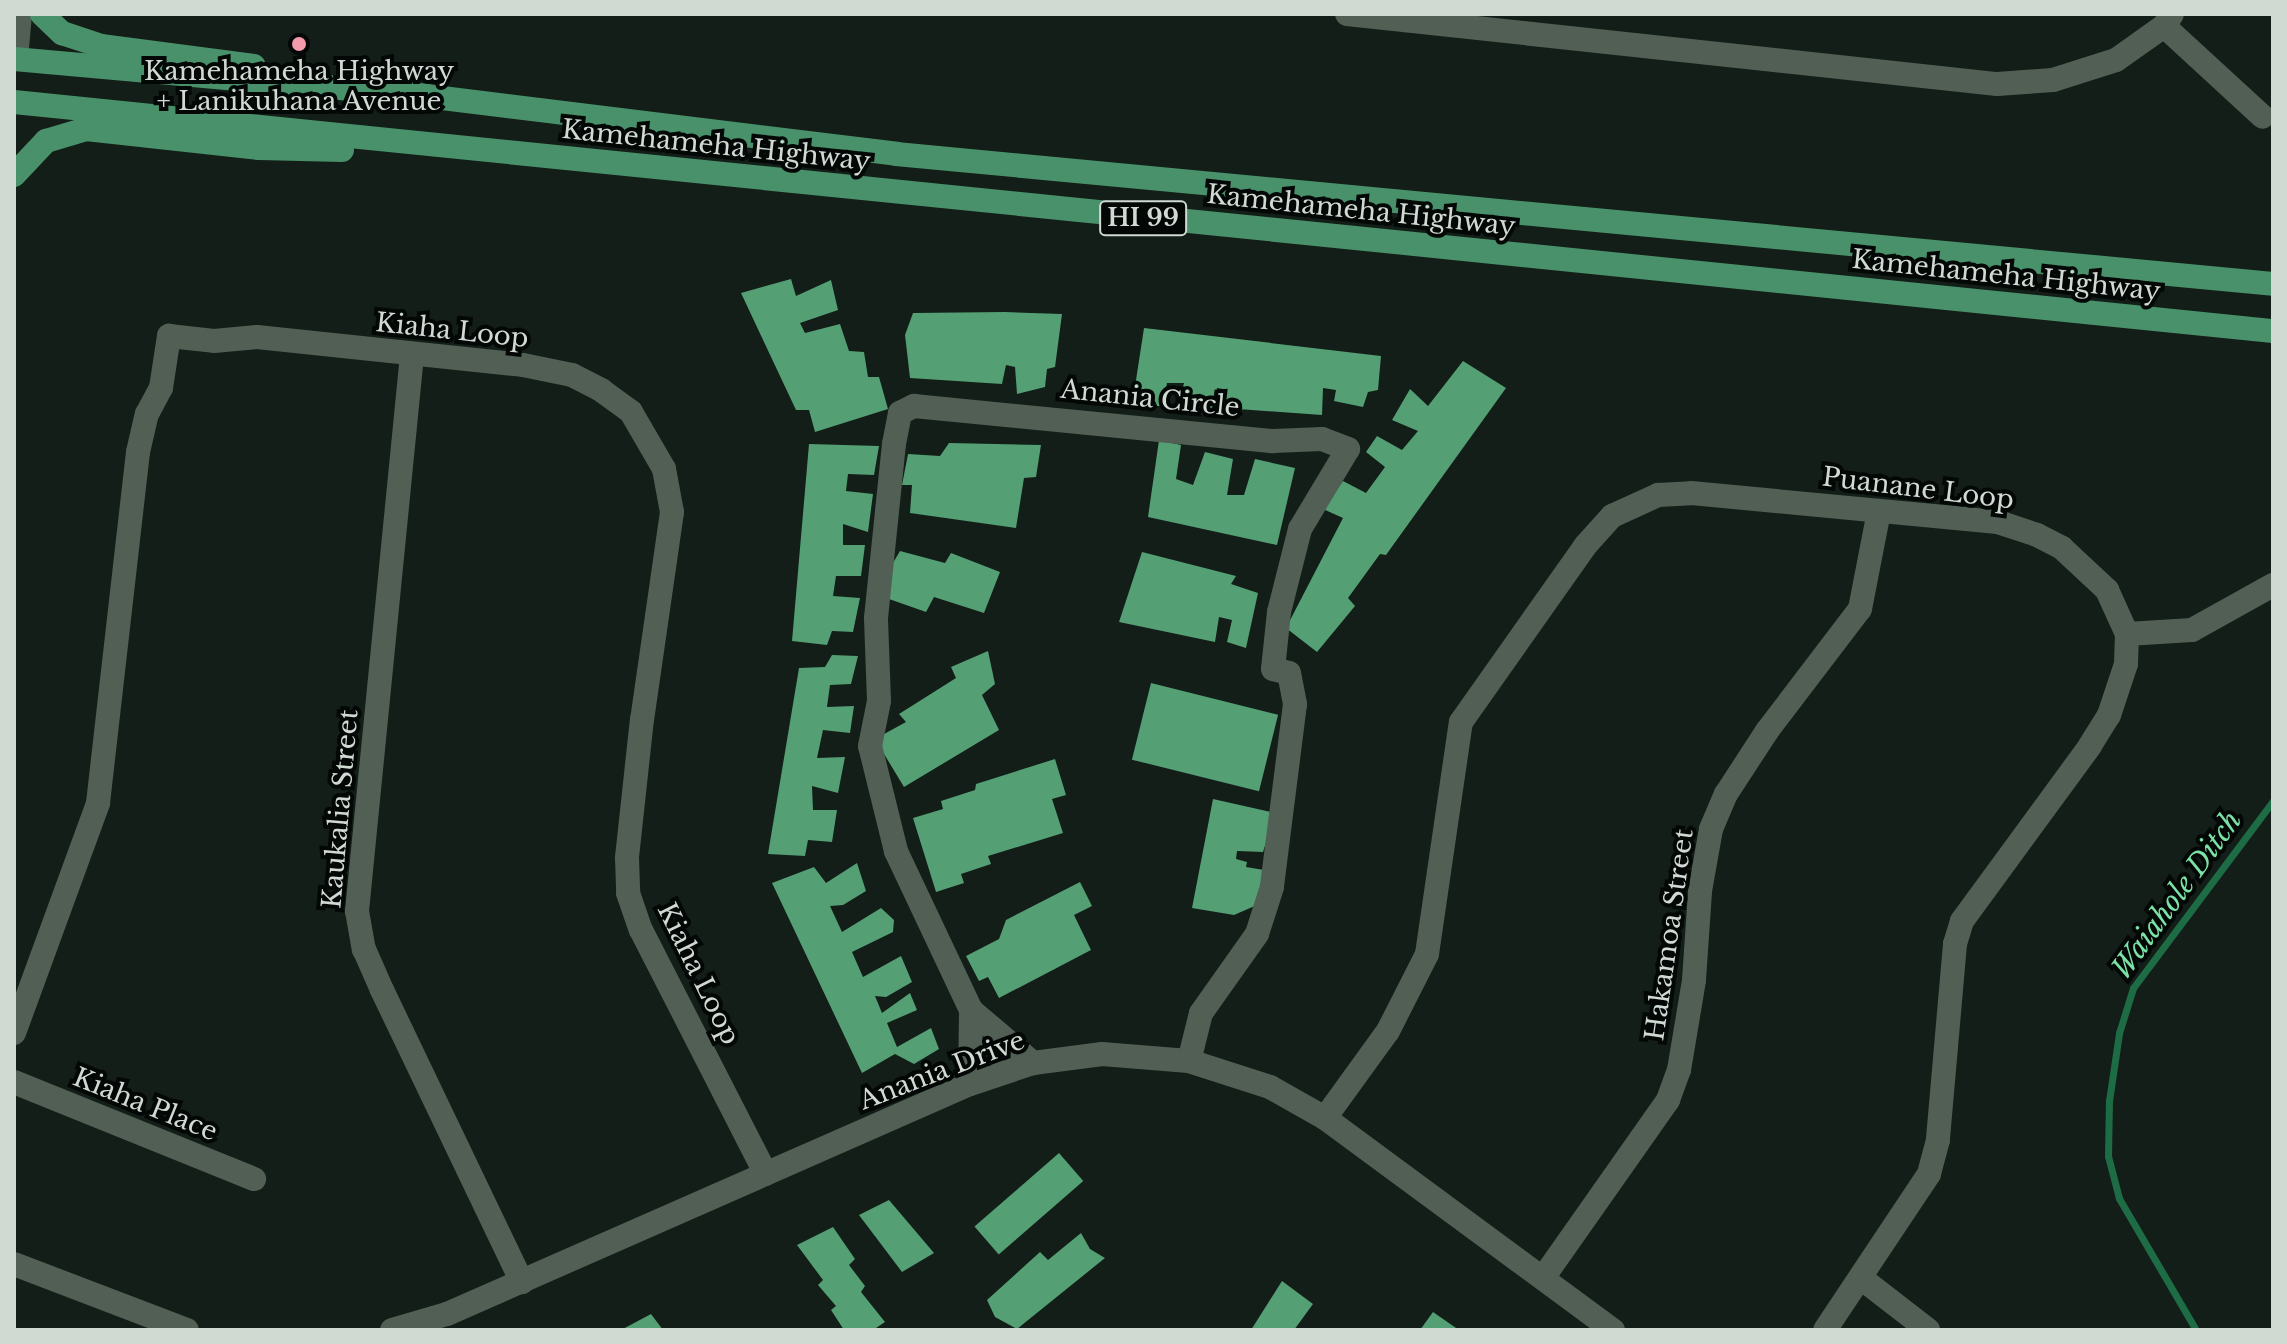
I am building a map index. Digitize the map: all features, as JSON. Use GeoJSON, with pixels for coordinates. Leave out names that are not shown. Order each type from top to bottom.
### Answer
{"type":"FeatureCollection","features":[{"type":"Feature","properties":{"kind":"main road"},"geometry":{"type":"LineString","coordinates":[[42,14],[62,33],[101,46],[172,52],[426,96]]}},
{"type":"Feature","properties":{"kind":"main road","name":"Kamehameha Highway"},"geometry":{"type":"LineString","coordinates":[[15,64],[426,96],[896,154],[2273,284]]}},
{"type":"Feature","properties":{"kind":"main road","name":"Kamehameha Highway"},"geometry":{"type":"LineString","coordinates":[[14,102],[2273,331]]}},
{"type":"Feature","properties":{"kind":"main road"},"geometry":{"type":"LineString","coordinates":[[14,175],[46,141],[86,129],[259,148],[519,155]]}},
{"type":"Feature","properties":{"kind":"street"},"geometry":{"type":"LineString","coordinates":[[15,64],[20,14]]}},
{"type":"Feature","properties":{"kind":"street"},"geometry":{"type":"LineString","coordinates":[[1347,14],[1555,24],[1997,84],[2053,80],[2116,60],[2168,20],[2263,117]]}},
{"type":"Feature","properties":{"kind":"street","name":"Kiaha Loop"},"geometry":{"type":"LineString","coordinates":[[14,1033],[98,803],[138,452],[147,414],[161,388],[169,336],[214,341],[257,337],[572,375],[631,412],[664,469],[672,512],[642,719],[627,858],[628,893],[641,930],[766,1174]]}},
{"type":"Feature","properties":{"kind":"street","name":"Kaukalia Street"},"geometry":{"type":"LineString","coordinates":[[412,355],[357,911],[364,949],[382,990],[522,1282]]}},
{"type":"Feature","properties":{"kind":"street","name":"Anania Circle"},"geometry":{"type":"LineString","coordinates":[[1033,1063],[971,1010],[896,851],[870,746],[879,701],[876,618],[900,413],[936,406],[1273,441],[1322,439],[1348,449],[1300,529],[1279,612],[1273,669],[1289,673],[1295,704],[1272,887],[1257,934],[1201,1013],[1189,1061]]}},
{"type":"Feature","properties":{"kind":"street","name":"Puanane Loop"},"geometry":{"type":"LineString","coordinates":[[1325,1118],[1388,1031],[1427,954],[1461,722],[1585,546],[1612,516],[1658,495],[1691,493],[1998,522],[2037,535],[2082,564],[2107,590],[2127,634]]}},
{"type":"Feature","properties":{"kind":"street","name":"Hakamoa Street"},"geometry":{"type":"LineString","coordinates":[[1543,1278],[1668,1100],[1679,1070],[1692,993],[1700,891],[1711,829],[1726,794],[1767,731],[1860,609],[1879,511]]}},
{"type":"Feature","properties":{"kind":"street"},"geometry":{"type":"LineString","coordinates":[[1825,1330],[1929,1174],[1938,1140],[1955,944],[1962,921],[2109,715],[2126,664],[2127,634],[2192,630],[2273,585]]}},
{"type":"Feature","properties":{"kind":"street","name":"Anania Circle"},"geometry":{"type":"LineString","coordinates":[[970,1084],[971,1010]]}},
{"type":"Feature","properties":{"kind":"street","name":"Anania Drive"},"geometry":{"type":"LineString","coordinates":[[392,1330],[522,1282],[970,1084],[1033,1063],[1102,1054],[1189,1061],[1270,1087],[1325,1118],[1613,1330]]}},
{"type":"Feature","properties":{"kind":"street","name":"Kiaha Place"},"geometry":{"type":"LineString","coordinates":[[14,1082],[254,1179]]}},
{"type":"Feature","properties":{"kind":"street"},"geometry":{"type":"LineString","coordinates":[[14,1264],[187,1330]]}},
{"type":"Feature","properties":{"kind":"street"},"geometry":{"type":"LineString","coordinates":[[1861,1278],[1928,1330]]}},
{"type":"Feature","properties":{"kind":"building"},"geometry":{"type":"Polygon","coordinates":[[[791,279],[796,296],[831,280],[838,310],[800,323],[805,333],[840,324],[849,351],[864,352],[868,377],[879,377],[888,409],[815,432],[809,410],[796,410],[741,293],[791,279]]]}},
{"type":"Feature","properties":{"kind":"building"},"geometry":{"type":"Polygon","coordinates":[[[913,313],[1062,314],[1055,367],[1047,369],[1045,387],[1017,394],[1015,367],[1006,365],[1002,384],[910,378],[905,335],[913,313]]]}},
{"type":"Feature","properties":{"kind":"building"},"geometry":{"type":"Polygon","coordinates":[[[1144,328],[1381,356],[1378,390],[1368,392],[1363,407],[1334,401],[1336,390],[1323,388],[1322,415],[1224,408],[1223,389],[1217,388],[1212,416],[1178,409],[1184,383],[1167,383],[1163,406],[1132,406],[1144,328]]]}},
{"type":"Feature","properties":{"kind":"building"},"geometry":{"type":"Polygon","coordinates":[[[1463,361],[1506,388],[1386,555],[1380,554],[1348,598],[1355,606],[1317,652],[1286,628],[1343,518],[1323,509],[1343,481],[1366,493],[1385,467],[1366,452],[1377,436],[1402,450],[1418,431],[1392,420],[1410,389],[1428,406],[1463,361]]]}},
{"type":"Feature","properties":{"kind":"building"},"geometry":{"type":"Polygon","coordinates":[[[1159,440],[1181,445],[1176,479],[1193,485],[1205,452],[1233,459],[1227,495],[1244,495],[1255,459],[1295,468],[1277,545],[1148,517],[1159,440]]]}},
{"type":"Feature","properties":{"kind":"building"},"geometry":{"type":"Polygon","coordinates":[[[949,443],[1041,445],[1036,477],[1024,478],[1016,528],[910,513],[912,485],[902,485],[908,454],[940,456],[949,443]]]}},
{"type":"Feature","properties":{"kind":"building"},"geometry":{"type":"Polygon","coordinates":[[[809,444],[879,446],[874,475],[848,474],[846,491],[873,494],[868,532],[843,524],[843,545],[865,545],[861,576],[836,576],[833,596],[860,598],[853,632],[832,631],[827,645],[792,641],[809,444]]]}},
{"type":"Feature","properties":{"kind":"building"},"geometry":{"type":"Polygon","coordinates":[[[900,551],[945,563],[951,553],[1000,572],[984,613],[934,597],[926,612],[889,599],[890,568],[900,551]]]}},
{"type":"Feature","properties":{"kind":"building"},"geometry":{"type":"Polygon","coordinates":[[[1142,552],[1236,576],[1231,584],[1258,593],[1246,648],[1227,642],[1232,620],[1219,617],[1215,642],[1119,622],[1142,552]]]}},
{"type":"Feature","properties":{"kind":"building"},"geometry":{"type":"Polygon","coordinates":[[[988,651],[995,684],[982,695],[999,730],[904,787],[875,739],[906,722],[899,714],[956,678],[951,667],[988,651]]]}},
{"type":"Feature","properties":{"kind":"building"},"geometry":{"type":"Polygon","coordinates":[[[832,655],[858,656],[851,684],[830,685],[827,707],[854,706],[850,733],[823,730],[817,758],[845,757],[838,793],[812,786],[813,810],[837,810],[832,842],[808,840],[805,856],[768,854],[799,668],[825,667],[832,655]]]}},
{"type":"Feature","properties":{"kind":"building"},"geometry":{"type":"Polygon","coordinates":[[[1151,683],[1278,715],[1259,791],[1132,760],[1151,683]]]}},
{"type":"Feature","properties":{"kind":"building"},"geometry":{"type":"Polygon","coordinates":[[[1055,759],[1066,795],[1052,799],[1063,833],[988,856],[991,864],[961,874],[964,883],[936,892],[913,818],[943,809],[941,801],[975,790],[976,784],[1055,759]]]}},
{"type":"Feature","properties":{"kind":"building"},"geometry":{"type":"Polygon","coordinates":[[[1213,799],[1275,813],[1263,852],[1237,851],[1236,859],[1247,862],[1246,867],[1264,870],[1257,905],[1234,915],[1192,908],[1213,799]]]}},
{"type":"Feature","properties":{"kind":"building"},"geometry":{"type":"Polygon","coordinates":[[[857,863],[866,891],[843,905],[830,906],[842,932],[881,908],[894,920],[893,932],[852,952],[863,977],[901,956],[912,982],[886,997],[875,996],[882,1013],[910,993],[917,1010],[887,1023],[897,1047],[931,1028],[939,1049],[914,1064],[895,1054],[862,1073],[772,883],[814,867],[826,883],[857,863]]]}},
{"type":"Feature","properties":{"kind":"building"},"geometry":{"type":"Polygon","coordinates":[[[1080,882],[1092,906],[1074,915],[1091,950],[999,998],[988,977],[979,981],[966,956],[999,939],[1006,920],[1080,882]]]}},
{"type":"Feature","properties":{"kind":"building"},"geometry":{"type":"Polygon","coordinates":[[[1059,1153],[1083,1181],[999,1254],[974,1226],[1059,1153]]]}},
{"type":"Feature","properties":{"kind":"building"},"geometry":{"type":"Polygon","coordinates":[[[889,1200],[934,1253],[902,1272],[859,1215],[889,1200]]]}},
{"type":"Feature","properties":{"kind":"building"},"geometry":{"type":"Polygon","coordinates":[[[833,1227],[855,1259],[849,1265],[865,1286],[861,1292],[885,1322],[873,1330],[844,1330],[831,1310],[836,1306],[818,1285],[823,1280],[797,1245],[833,1227]]]}},
{"type":"Feature","properties":{"kind":"building"},"geometry":{"type":"Polygon","coordinates":[[[1081,1233],[1090,1249],[1105,1258],[1017,1329],[995,1317],[987,1300],[1040,1252],[1048,1260],[1081,1233]]]}},
{"type":"Feature","properties":{"kind":"building"},"geometry":{"type":"Polygon","coordinates":[[[1282,1281],[1313,1304],[1294,1330],[1251,1330],[1282,1281]]]}},
{"type":"Feature","properties":{"kind":"building"},"geometry":{"type":"Polygon","coordinates":[[[1433,1312],[1459,1330],[1420,1330],[1433,1312]]]}},
{"type":"Feature","properties":{"kind":"building"},"geometry":{"type":"Polygon","coordinates":[[[651,1314],[663,1330],[621,1330],[651,1314]]]}},
{"type":"Feature","properties":{"kind":"waterway","name":"Waiahole Ditch"},"geometry":{"type":"LineString","coordinates":[[2196,1330],[2119,1198],[2108,1156],[2109,1101],[2119,1033],[2133,988],[2273,801]]}},
{"type":"Feature","properties":{"kind":"place","name":"Kamehameha Highway + Lanikuhana Avenue"},"geometry":{"type":"Point","coordinates":[299,44]}}]}
